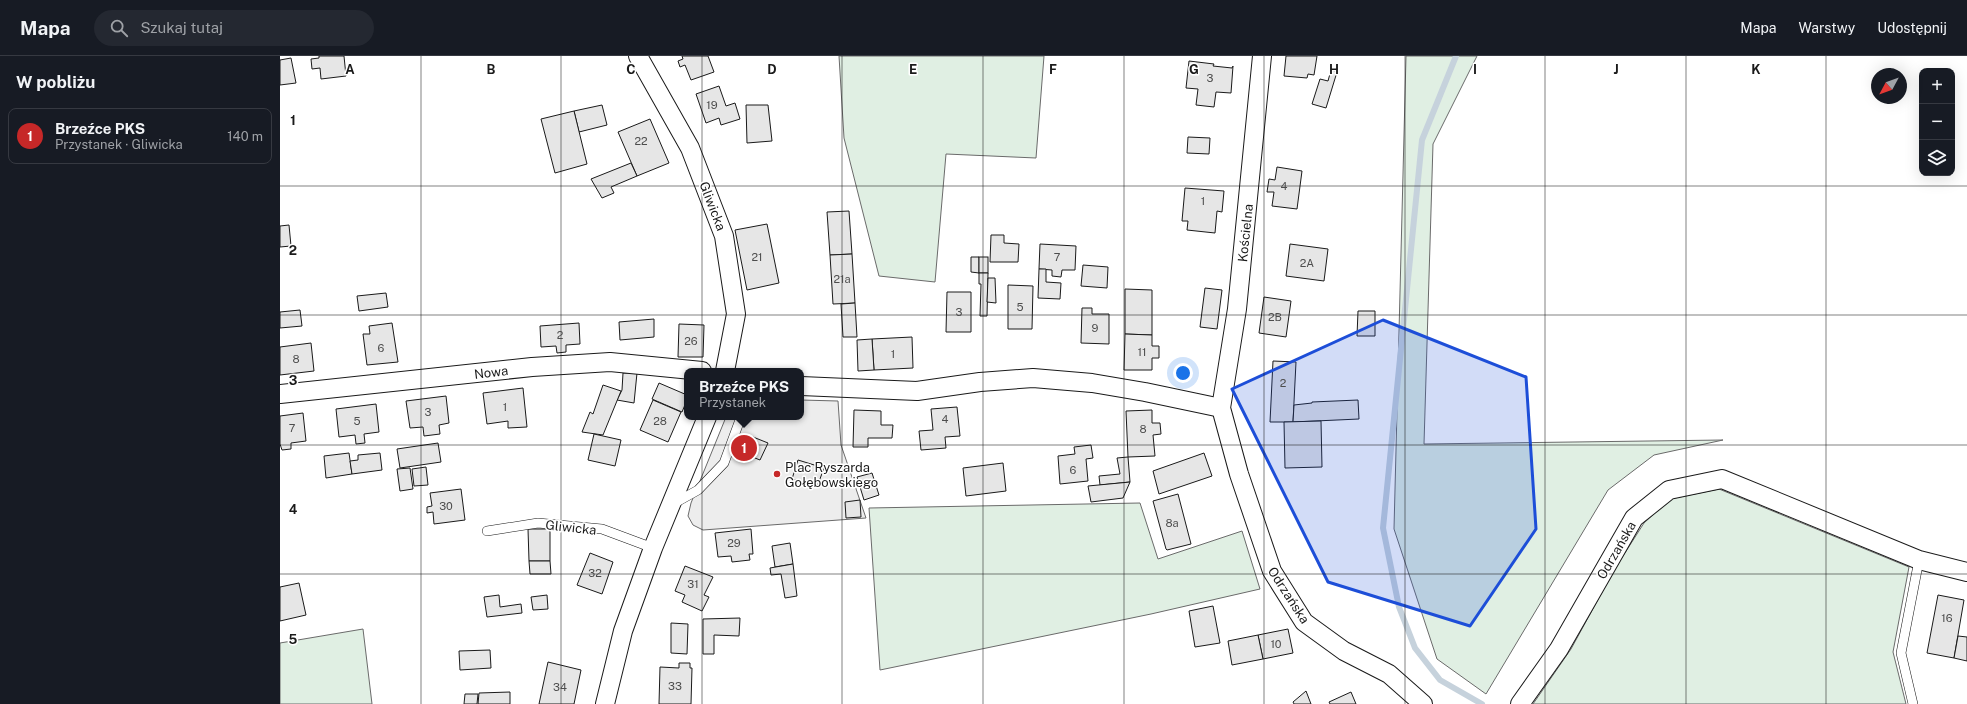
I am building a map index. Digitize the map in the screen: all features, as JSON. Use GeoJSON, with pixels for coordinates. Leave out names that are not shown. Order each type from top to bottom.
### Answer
{"type":"FeatureCollection","features":[{"type":"Feature","properties":{"kind":"street","name":"Gliwicka"},"geometry":{"type":"LineString","coordinates":[[638,56],[690,148],[724,236],[736,314],[726,368]]}},
{"type":"Feature","properties":{"kind":"street","name":"Kościelna"},"geometry":{"type":"LineString","coordinates":[[1222,408],[1237,309],[1262,56]]}},
{"type":"Feature","properties":{"kind":"street","name":"Nowa"},"geometry":{"type":"LineString","coordinates":[[280,394],[532,367],[610,362],[684,369]]}},
{"type":"Feature","properties":{"kind":"street"},"geometry":{"type":"LineString","coordinates":[[804,386],[917,391],[980,382],[1033,378],[1092,383],[1222,408]]}},
{"type":"Feature","properties":{"kind":"street","name":"Odrzańska"},"geometry":{"type":"LineString","coordinates":[[1222,408],[1239,474],[1272,572],[1304,622],[1344,650],[1389,674],[1423,704]]}},
{"type":"Feature","properties":{"kind":"street"},"geometry":{"type":"LineString","coordinates":[[605,704],[623,631],[652,548],[706,420]]}},
{"type":"Feature","properties":{"kind":"street","name":"Odrzańska"},"geometry":{"type":"LineString","coordinates":[[1520,704],[1559,649],[1634,518],[1669,490],[1722,479],[1919,560],[1967,572]]}},
{"type":"Feature","properties":{"kind":"lane"},"geometry":{"type":"LineString","coordinates":[[670,505],[698,490],[724,463],[740,420]]}},
{"type":"Feature","properties":{"kind":"lane","name":"Gliwicka"},"geometry":{"type":"LineString","coordinates":[[487,530],[538,523],[602,529],[652,548]]}},
{"type":"Feature","properties":{"kind":"lane"},"geometry":{"type":"LineString","coordinates":[[1913,704],[1901,654],[1919,560]]}},
{"type":"Feature","properties":{"kind":"highlighted area"},"geometry":{"type":"Polygon","coordinates":[[[1383,320],[1526,377],[1536,529],[1470,626],[1328,582],[1232,389],[1383,320]]]}},
{"type":"Feature","properties":{"kind":"green space"},"geometry":{"type":"Polygon","coordinates":[[[839,56],[1044,56],[1036,158],[946,154],[935,282],[879,276],[844,138],[839,56]]]}},
{"type":"Feature","properties":{"kind":"green space"},"geometry":{"type":"Polygon","coordinates":[[[1406,56],[1477,56],[1433,144],[1424,444],[1723,440],[1654,455],[1608,490],[1486,694],[1437,659],[1394,529],[1406,56]]]}},
{"type":"Feature","properties":{"kind":"green space"},"geometry":{"type":"Polygon","coordinates":[[[1719,489],[1909,567],[1893,652],[1906,704],[1533,704],[1571,649],[1614,570],[1644,523],[1670,499],[1719,489]]]}},
{"type":"Feature","properties":{"kind":"green space"},"geometry":{"type":"Polygon","coordinates":[[[1140,503],[1158,559],[1242,531],[1260,589],[1151,614],[880,670],[869,508],[1140,503]]]}},
{"type":"Feature","properties":{"kind":"green space"},"geometry":{"type":"Polygon","coordinates":[[[363,629],[372,704],[280,704],[280,643],[363,629]]]}},
{"type":"Feature","properties":{"kind":"shaded area","name":"Plac Ryszarda Gołębowskiego"},"geometry":{"type":"Polygon","coordinates":[[[804,400],[838,401],[841,445],[866,518],[703,530],[693,525],[688,516],[691,503],[725,420],[804,420],[804,400]]]}},
{"type":"Feature","properties":{"kind":"building"},"geometry":{"type":"Polygon","coordinates":[[[319,56],[344,56],[346,76],[321,79],[320,68],[312,69],[311,59],[319,58],[319,56]]]}},
{"type":"Feature","properties":{"kind":"building"},"geometry":{"type":"Polygon","coordinates":[[[682,56],[708,56],[714,72],[691,80],[685,65],[680,67],[678,61],[683,59],[682,56]]]}},
{"type":"Feature","properties":{"kind":"building"},"geometry":{"type":"Polygon","coordinates":[[[1286,56],[1317,56],[1314,75],[1308,74],[1307,78],[1284,76],[1286,56]]]}},
{"type":"Feature","properties":{"kind":"building"},"geometry":{"type":"Polygon","coordinates":[[[291,58],[296,83],[280,85],[280,60],[291,58]]]}},
{"type":"Feature","properties":{"kind":"building"},"geometry":{"type":"Polygon","coordinates":[[[1189,61],[1214,64],[1213,66],[1232,68],[1233,66],[1231,93],[1216,92],[1214,107],[1196,105],[1198,89],[1186,88],[1189,61]]]}},
{"type":"Feature","properties":{"kind":"building"},"geometry":{"type":"Polygon","coordinates":[[[1331,70],[1337,72],[1326,108],[1312,104],[1320,79],[1328,81],[1331,70]]]}},
{"type":"Feature","properties":{"kind":"building"},"geometry":{"type":"Polygon","coordinates":[[[719,86],[726,106],[735,103],[740,119],[721,125],[719,118],[706,123],[696,94],[719,86]]]}},
{"type":"Feature","properties":{"kind":"building"},"geometry":{"type":"Polygon","coordinates":[[[602,105],[607,125],[579,132],[574,111],[602,105]]]}},
{"type":"Feature","properties":{"kind":"building"},"geometry":{"type":"Polygon","coordinates":[[[746,105],[768,105],[772,141],[747,143],[746,105]]]}},
{"type":"Feature","properties":{"kind":"building"},"geometry":{"type":"Polygon","coordinates":[[[574,111],[587,164],[555,173],[541,119],[574,111]]]}},
{"type":"Feature","properties":{"kind":"building"},"geometry":{"type":"Polygon","coordinates":[[[650,119],[669,163],[637,176],[618,132],[650,119]]]}},
{"type":"Feature","properties":{"kind":"building"},"geometry":{"type":"Polygon","coordinates":[[[1188,137],[1210,138],[1209,154],[1187,153],[1188,137]]]}},
{"type":"Feature","properties":{"kind":"building"},"geometry":{"type":"Polygon","coordinates":[[[631,163],[637,176],[611,187],[614,193],[602,198],[591,179],[631,163]]]}},
{"type":"Feature","properties":{"kind":"building"},"geometry":{"type":"Polygon","coordinates":[[[1277,167],[1302,171],[1297,209],[1272,206],[1274,192],[1267,192],[1269,179],[1275,180],[1277,167]]]}},
{"type":"Feature","properties":{"kind":"building"},"geometry":{"type":"Polygon","coordinates":[[[1185,188],[1224,191],[1222,212],[1217,211],[1215,233],[1187,230],[1188,221],[1182,221],[1185,188]]]}},
{"type":"Feature","properties":{"kind":"building"},"geometry":{"type":"Polygon","coordinates":[[[849,211],[852,254],[830,255],[827,212],[849,211]]]}},
{"type":"Feature","properties":{"kind":"building"},"geometry":{"type":"Polygon","coordinates":[[[767,224],[779,283],[747,290],[735,230],[767,224]]]}},
{"type":"Feature","properties":{"kind":"building"},"geometry":{"type":"Polygon","coordinates":[[[289,225],[291,246],[280,247],[280,226],[289,225]]]}},
{"type":"Feature","properties":{"kind":"building"},"geometry":{"type":"Polygon","coordinates":[[[991,235],[1004,235],[1004,243],[1019,244],[1018,262],[990,262],[991,235]]]}},
{"type":"Feature","properties":{"kind":"building"},"geometry":{"type":"Polygon","coordinates":[[[1040,244],[1076,246],[1075,270],[1062,270],[1061,277],[1052,276],[1052,270],[1039,269],[1040,244]]]}},
{"type":"Feature","properties":{"kind":"building"},"geometry":{"type":"Polygon","coordinates":[[[1290,244],[1328,249],[1324,281],[1286,276],[1290,244]]]}},
{"type":"Feature","properties":{"kind":"building"},"geometry":{"type":"Polygon","coordinates":[[[852,254],[855,303],[833,304],[830,255],[852,254]]]}},
{"type":"Feature","properties":{"kind":"building"},"geometry":{"type":"Polygon","coordinates":[[[971,257],[979,257],[979,273],[971,272],[971,257]]]}},
{"type":"Feature","properties":{"kind":"building"},"geometry":{"type":"Polygon","coordinates":[[[979,257],[988,257],[988,273],[979,273],[979,257]]]}},
{"type":"Feature","properties":{"kind":"building"},"geometry":{"type":"Polygon","coordinates":[[[1083,265],[1108,267],[1107,288],[1081,286],[1083,265]]]}},
{"type":"Feature","properties":{"kind":"building"},"geometry":{"type":"Polygon","coordinates":[[[1039,269],[1046,269],[1046,282],[1061,283],[1060,299],[1038,298],[1039,269]]]}},
{"type":"Feature","properties":{"kind":"building"},"geometry":{"type":"Polygon","coordinates":[[[979,273],[988,273],[987,316],[980,316],[981,284],[979,284],[979,273]]]}},
{"type":"Feature","properties":{"kind":"building"},"geometry":{"type":"Polygon","coordinates":[[[988,278],[995,278],[996,303],[987,302],[988,278]]]}},
{"type":"Feature","properties":{"kind":"building"},"geometry":{"type":"Polygon","coordinates":[[[1008,285],[1033,286],[1032,329],[1008,329],[1008,285]]]}},
{"type":"Feature","properties":{"kind":"building"},"geometry":{"type":"Polygon","coordinates":[[[1205,288],[1222,290],[1217,329],[1200,327],[1205,288]]]}},
{"type":"Feature","properties":{"kind":"building"},"geometry":{"type":"Polygon","coordinates":[[[1125,289],[1152,290],[1152,335],[1125,334],[1125,289]]]}},
{"type":"Feature","properties":{"kind":"building"},"geometry":{"type":"Polygon","coordinates":[[[947,292],[971,292],[971,332],[946,332],[947,292]]]}},
{"type":"Feature","properties":{"kind":"building"},"geometry":{"type":"Polygon","coordinates":[[[386,293],[388,307],[359,311],[357,296],[386,293]]]}},
{"type":"Feature","properties":{"kind":"building"},"geometry":{"type":"Polygon","coordinates":[[[1264,297],[1291,301],[1286,337],[1259,333],[1264,297]]]}},
{"type":"Feature","properties":{"kind":"building"},"geometry":{"type":"Polygon","coordinates":[[[855,303],[857,337],[843,337],[841,304],[855,303]]]}},
{"type":"Feature","properties":{"kind":"building"},"geometry":{"type":"Polygon","coordinates":[[[1082,308],[1092,308],[1092,314],[1109,314],[1109,344],[1081,343],[1082,308]]]}},
{"type":"Feature","properties":{"kind":"building"},"geometry":{"type":"Polygon","coordinates":[[[300,310],[302,326],[280,328],[280,312],[300,310]]]}},
{"type":"Feature","properties":{"kind":"building"},"geometry":{"type":"Polygon","coordinates":[[[1358,311],[1375,311],[1375,336],[1357,336],[1358,311]]]}},
{"type":"Feature","properties":{"kind":"building"},"geometry":{"type":"Polygon","coordinates":[[[654,319],[654,337],[620,340],[619,322],[654,319]]]}},
{"type":"Feature","properties":{"kind":"building"},"geometry":{"type":"Polygon","coordinates":[[[392,323],[398,362],[367,365],[363,334],[370,334],[369,326],[392,323]]]}},
{"type":"Feature","properties":{"kind":"building"},"geometry":{"type":"Polygon","coordinates":[[[579,323],[580,344],[566,345],[566,352],[557,353],[556,346],[541,347],[540,326],[579,323]]]}},
{"type":"Feature","properties":{"kind":"building"},"geometry":{"type":"Polygon","coordinates":[[[679,324],[704,325],[703,357],[678,357],[679,324]]]}},
{"type":"Feature","properties":{"kind":"building"},"geometry":{"type":"Polygon","coordinates":[[[1125,334],[1152,335],[1152,346],[1159,346],[1159,358],[1152,358],[1152,370],[1124,370],[1125,334]]]}},
{"type":"Feature","properties":{"kind":"building"},"geometry":{"type":"Polygon","coordinates":[[[912,337],[913,368],[874,370],[872,339],[912,337]]]}},
{"type":"Feature","properties":{"kind":"building"},"geometry":{"type":"Polygon","coordinates":[[[872,339],[874,370],[858,371],[857,340],[872,339]]]}},
{"type":"Feature","properties":{"kind":"building"},"geometry":{"type":"Polygon","coordinates":[[[311,343],[314,371],[280,375],[280,347],[311,343]]]}},
{"type":"Feature","properties":{"kind":"building"},"geometry":{"type":"Polygon","coordinates":[[[1273,361],[1296,362],[1293,422],[1270,422],[1273,361]]]}},
{"type":"Feature","properties":{"kind":"building"},"geometry":{"type":"Polygon","coordinates":[[[623,373],[637,373],[634,403],[617,400],[622,390],[623,373]]]}},
{"type":"Feature","properties":{"kind":"building"},"geometry":{"type":"Polygon","coordinates":[[[659,383],[684,394],[684,407],[682,412],[652,399],[659,383]]]}},
{"type":"Feature","properties":{"kind":"building"},"geometry":{"type":"Polygon","coordinates":[[[603,385],[621,391],[603,435],[582,432],[590,412],[593,414],[603,385]]]}},
{"type":"Feature","properties":{"kind":"building"},"geometry":{"type":"Polygon","coordinates":[[[523,388],[527,427],[508,428],[508,421],[487,424],[483,393],[523,388]]]}},
{"type":"Feature","properties":{"kind":"building"},"geometry":{"type":"Polygon","coordinates":[[[446,396],[449,423],[439,425],[440,434],[424,436],[423,427],[410,428],[406,401],[446,396]]]}},
{"type":"Feature","properties":{"kind":"building"},"geometry":{"type":"Polygon","coordinates":[[[653,400],[681,412],[668,442],[640,430],[653,400]]]}},
{"type":"Feature","properties":{"kind":"building"},"geometry":{"type":"Polygon","coordinates":[[[1358,400],[1359,419],[1293,422],[1294,405],[1312,402],[1358,400]]]}},
{"type":"Feature","properties":{"kind":"building"},"geometry":{"type":"Polygon","coordinates":[[[376,404],[379,432],[364,434],[365,443],[356,444],[355,435],[339,437],[336,409],[376,404]]]}},
{"type":"Feature","properties":{"kind":"building"},"geometry":{"type":"Polygon","coordinates":[[[957,407],[960,436],[945,437],[946,448],[921,450],[919,431],[933,430],[931,409],[957,407]]]}},
{"type":"Feature","properties":{"kind":"building"},"geometry":{"type":"Polygon","coordinates":[[[854,410],[881,411],[881,425],[893,425],[892,438],[868,438],[868,447],[853,447],[854,410]]]}},
{"type":"Feature","properties":{"kind":"building"},"geometry":{"type":"Polygon","coordinates":[[[1152,410],[1152,423],[1160,423],[1161,434],[1153,435],[1155,456],[1128,457],[1126,411],[1152,410]]]}},
{"type":"Feature","properties":{"kind":"building"},"geometry":{"type":"Polygon","coordinates":[[[303,413],[306,441],[291,443],[291,449],[282,450],[280,444],[280,416],[303,413]]]}},
{"type":"Feature","properties":{"kind":"building"},"geometry":{"type":"Polygon","coordinates":[[[1321,421],[1322,467],[1285,468],[1284,422],[1321,421]]]}},
{"type":"Feature","properties":{"kind":"building"},"geometry":{"type":"Polygon","coordinates":[[[594,434],[621,440],[615,466],[588,460],[594,434]]]}},
{"type":"Feature","properties":{"kind":"building"},"geometry":{"type":"Polygon","coordinates":[[[753,437],[768,443],[760,460],[745,454],[753,437]]]}},
{"type":"Feature","properties":{"kind":"building"},"geometry":{"type":"Polygon","coordinates":[[[438,443],[441,462],[400,468],[397,449],[438,443]]]}},
{"type":"Feature","properties":{"kind":"building"},"geometry":{"type":"Polygon","coordinates":[[[1091,445],[1093,458],[1086,459],[1088,481],[1060,484],[1058,456],[1075,454],[1074,447],[1091,445]]]}},
{"type":"Feature","properties":{"kind":"building"},"geometry":{"type":"Polygon","coordinates":[[[349,453],[352,474],[326,478],[324,456],[349,453]]]}},
{"type":"Feature","properties":{"kind":"building"},"geometry":{"type":"Polygon","coordinates":[[[380,453],[382,470],[352,474],[350,461],[358,460],[358,455],[380,453]]]}},
{"type":"Feature","properties":{"kind":"building"},"geometry":{"type":"Polygon","coordinates":[[[1204,453],[1212,476],[1159,494],[1153,471],[1204,453]]]}},
{"type":"Feature","properties":{"kind":"building"},"geometry":{"type":"Polygon","coordinates":[[[1128,457],[1130,482],[1100,485],[1099,476],[1120,474],[1117,458],[1128,457]]]}},
{"type":"Feature","properties":{"kind":"building"},"geometry":{"type":"Polygon","coordinates":[[[798,460],[824,468],[817,487],[792,479],[798,460]]]}},
{"type":"Feature","properties":{"kind":"building"},"geometry":{"type":"Polygon","coordinates":[[[1003,463],[1006,491],[966,496],[963,468],[1003,463]]]}},
{"type":"Feature","properties":{"kind":"building"},"geometry":{"type":"Polygon","coordinates":[[[426,467],[428,485],[414,486],[412,469],[426,467]]]}},
{"type":"Feature","properties":{"kind":"building"},"geometry":{"type":"Polygon","coordinates":[[[410,468],[413,489],[400,491],[397,469],[410,468]]]}},
{"type":"Feature","properties":{"kind":"building"},"geometry":{"type":"Polygon","coordinates":[[[872,473],[879,495],[864,500],[857,477],[872,473]]]}},
{"type":"Feature","properties":{"kind":"building"},"geometry":{"type":"Polygon","coordinates":[[[1130,482],[1123,498],[1091,502],[1088,486],[1130,482]]]}},
{"type":"Feature","properties":{"kind":"building"},"geometry":{"type":"Polygon","coordinates":[[[461,489],[465,520],[434,524],[433,512],[427,513],[427,507],[432,506],[430,493],[461,489]]]}},
{"type":"Feature","properties":{"kind":"building"},"geometry":{"type":"Polygon","coordinates":[[[1178,494],[1191,544],[1167,550],[1153,501],[1178,494]]]}},
{"type":"Feature","properties":{"kind":"building"},"geometry":{"type":"Polygon","coordinates":[[[860,500],[861,517],[846,518],[845,502],[860,500]]]}},
{"type":"Feature","properties":{"kind":"building"},"geometry":{"type":"Polygon","coordinates":[[[528,529],[550,529],[550,561],[529,561],[528,529]]]}},
{"type":"Feature","properties":{"kind":"building"},"geometry":{"type":"Polygon","coordinates":[[[751,529],[753,554],[749,554],[750,560],[732,562],[731,556],[718,557],[715,533],[751,529]]]}},
{"type":"Feature","properties":{"kind":"building"},"geometry":{"type":"Polygon","coordinates":[[[790,543],[793,564],[775,567],[772,546],[790,543]]]}},
{"type":"Feature","properties":{"kind":"building"},"geometry":{"type":"Polygon","coordinates":[[[590,553],[613,562],[602,594],[577,585],[590,553]]]}},
{"type":"Feature","properties":{"kind":"building"},"geometry":{"type":"Polygon","coordinates":[[[529,561],[550,561],[551,574],[530,574],[529,561]]]}},
{"type":"Feature","properties":{"kind":"building"},"geometry":{"type":"Polygon","coordinates":[[[793,564],[797,596],[785,598],[781,574],[771,575],[770,568],[793,564]]]}},
{"type":"Feature","properties":{"kind":"building"},"geometry":{"type":"Polygon","coordinates":[[[685,566],[713,577],[704,595],[709,597],[702,611],[682,602],[685,595],[675,591],[685,566]]]}},
{"type":"Feature","properties":{"kind":"building"},"geometry":{"type":"Polygon","coordinates":[[[299,583],[306,615],[280,621],[280,587],[299,583]]]}},
{"type":"Feature","properties":{"kind":"building"},"geometry":{"type":"Polygon","coordinates":[[[499,595],[500,607],[521,604],[522,613],[487,617],[484,597],[499,595]]]}},
{"type":"Feature","properties":{"kind":"building"},"geometry":{"type":"Polygon","coordinates":[[[547,595],[548,609],[533,610],[531,597],[547,595]]]}},
{"type":"Feature","properties":{"kind":"building"},"geometry":{"type":"Polygon","coordinates":[[[1938,595],[1964,600],[1954,658],[1927,653],[1938,595]]]}},
{"type":"Feature","properties":{"kind":"building"},"geometry":{"type":"Polygon","coordinates":[[[1213,606],[1220,643],[1195,647],[1189,611],[1213,606]]]}},
{"type":"Feature","properties":{"kind":"building"},"geometry":{"type":"Polygon","coordinates":[[[740,618],[739,636],[714,635],[714,654],[703,654],[703,619],[740,618]]]}},
{"type":"Feature","properties":{"kind":"building"},"geometry":{"type":"Polygon","coordinates":[[[671,623],[688,624],[687,654],[671,653],[671,623]]]}},
{"type":"Feature","properties":{"kind":"building"},"geometry":{"type":"Polygon","coordinates":[[[1288,629],[1293,653],[1263,659],[1258,635],[1288,629]]]}},
{"type":"Feature","properties":{"kind":"building"},"geometry":{"type":"Polygon","coordinates":[[[1258,635],[1263,659],[1232,665],[1228,641],[1258,635]]]}},
{"type":"Feature","properties":{"kind":"building"},"geometry":{"type":"Polygon","coordinates":[[[1958,636],[1967,637],[1967,661],[1954,658],[1958,636]]]}},
{"type":"Feature","properties":{"kind":"building"},"geometry":{"type":"Polygon","coordinates":[[[490,650],[491,668],[460,670],[459,651],[490,650]]]}},
{"type":"Feature","properties":{"kind":"building"},"geometry":{"type":"Polygon","coordinates":[[[548,662],[581,670],[574,704],[539,704],[548,662]]]}},
{"type":"Feature","properties":{"kind":"building"},"geometry":{"type":"Polygon","coordinates":[[[679,663],[690,663],[690,668],[692,668],[691,704],[659,704],[660,667],[679,668],[679,663]]]}},
{"type":"Feature","properties":{"kind":"building"},"geometry":{"type":"Polygon","coordinates":[[[1306,691],[1311,704],[1294,704],[1293,702],[1306,691]]]}},
{"type":"Feature","properties":{"kind":"building"},"geometry":{"type":"Polygon","coordinates":[[[510,692],[510,704],[478,704],[479,693],[510,692]]]}},
{"type":"Feature","properties":{"kind":"building"},"geometry":{"type":"Polygon","coordinates":[[[1351,692],[1356,704],[1330,704],[1329,702],[1351,692]]]}},
{"type":"Feature","properties":{"kind":"building"},"geometry":{"type":"Polygon","coordinates":[[[465,694],[478,694],[477,704],[464,704],[465,694]]]}},
{"type":"Feature","properties":{"kind":"waterway"},"geometry":{"type":"LineString","coordinates":[[1456,56],[1422,140],[1383,528],[1399,607],[1415,648],[1440,680],[1482,704]]}},
{"type":"Feature","properties":{"kind":"place","name":"Brzeźce PKS"},"geometry":{"type":"Point","coordinates":[744,448]}},
{"type":"Feature","properties":{"kind":"place","name":"Plac Ryszarda Gołębowskiego"},"geometry":{"type":"Point","coordinates":[777,474]}}]}
